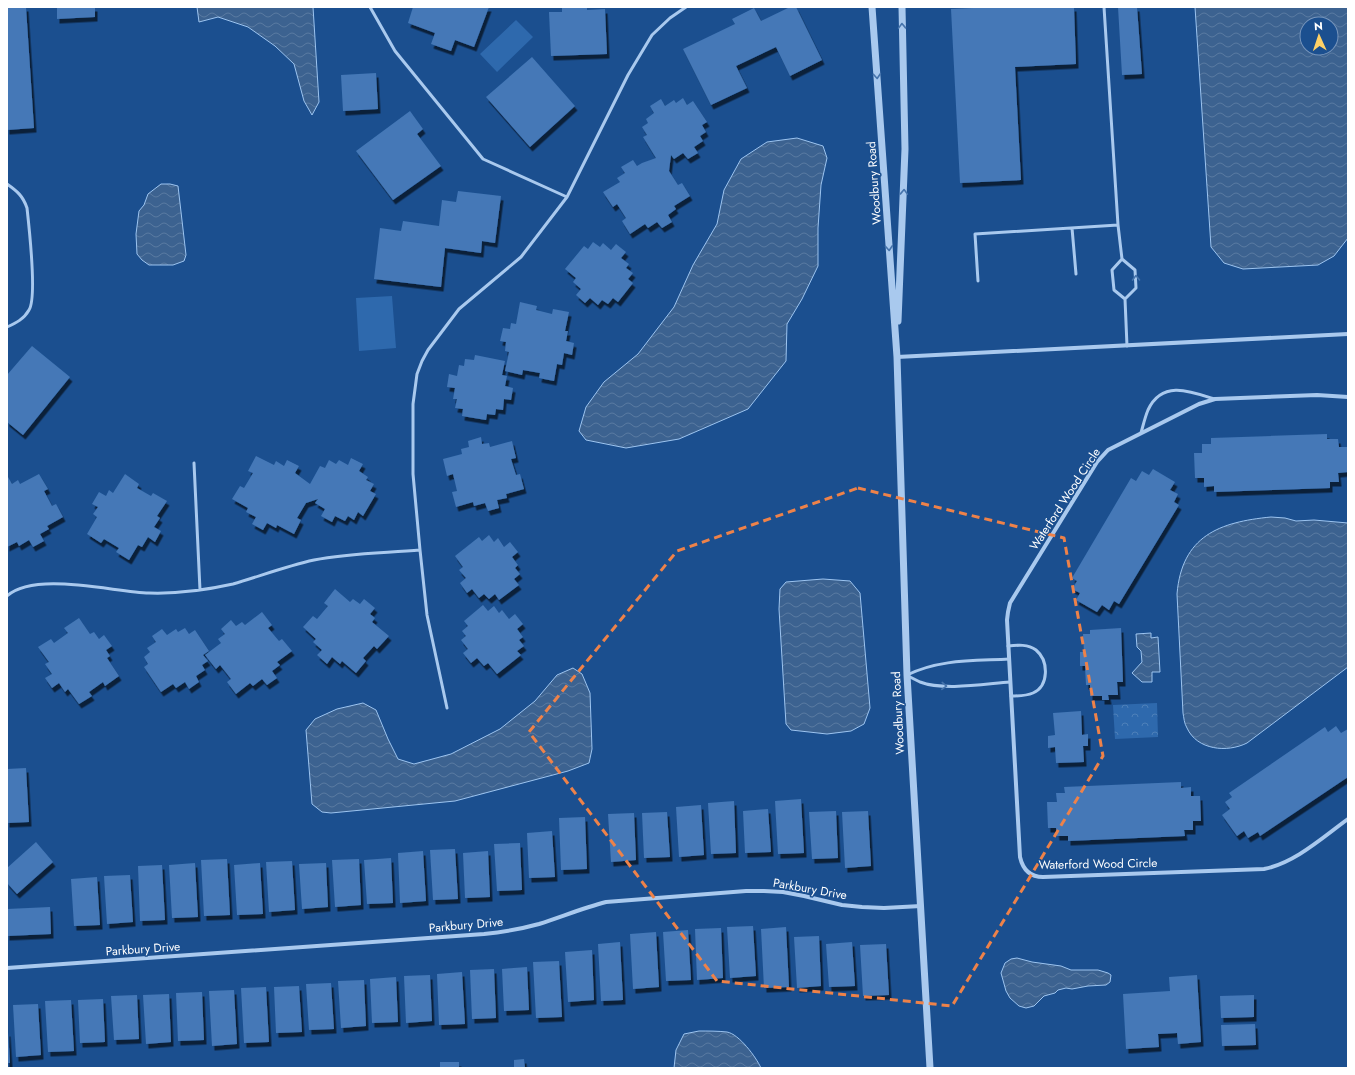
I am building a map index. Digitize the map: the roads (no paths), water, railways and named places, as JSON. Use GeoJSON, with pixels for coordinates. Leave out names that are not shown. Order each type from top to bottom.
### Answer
{"type":"FeatureCollection","features":[{"type":"Feature","properties":{"kind":"street","name":"Woodbury Road"},"geometry":{"type":"LineString","coordinates":[[872,7],[897,357],[907,675],[930,1068]]}},
{"type":"Feature","properties":{"kind":"street","name":"Woodbury Road"},"geometry":{"type":"LineString","coordinates":[[897,357],[905,149],[902,7]]}},
{"type":"Feature","properties":{"kind":"street"},"geometry":{"type":"LineString","coordinates":[[897,357],[1348,334]]}},
{"type":"Feature","properties":{"kind":"street","name":"Waterford Wood Circle"},"geometry":{"type":"LineString","coordinates":[[1348,397],[1317,395],[1215,399],[1199,404],[1108,450],[1093,469],[1010,603],[1007,620],[1020,857],[1022,864],[1030,874],[1037,877],[1275,867],[1297,856],[1348,819]]}},
{"type":"Feature","properties":{"kind":"street","name":"Parkbury Drive"},"geometry":{"type":"LineString","coordinates":[[7,968],[484,934],[520,929],[539,924],[586,907],[606,902],[746,891],[784,892],[842,905],[862,907],[884,908],[921,906]]}},
{"type":"Feature","properties":{"kind":"lane"},"geometry":{"type":"LineString","coordinates":[[370,7],[395,51],[483,159],[567,197]]}},
{"type":"Feature","properties":{"kind":"lane"},"geometry":{"type":"LineString","coordinates":[[447,708],[427,615],[413,474],[413,404],[417,374],[428,350],[459,309],[521,257],[567,197],[628,75],[648,41],[652,35],[670,18],[686,7]]}},
{"type":"Feature","properties":{"kind":"lane"},"geometry":{"type":"LineString","coordinates":[[1104,7],[1118,225],[1122,259],[1136,270],[1136,288],[1125,299],[1127,346]]}},
{"type":"Feature","properties":{"kind":"lane"},"geometry":{"type":"LineString","coordinates":[[7,184],[17,191],[24,199],[28,208],[34,294],[30,310],[20,320],[7,327]]}},
{"type":"Feature","properties":{"kind":"lane"},"geometry":{"type":"LineString","coordinates":[[978,281],[975,234],[1118,225]]}},
{"type":"Feature","properties":{"kind":"lane"},"geometry":{"type":"LineString","coordinates":[[1072,228],[1076,274]]}},
{"type":"Feature","properties":{"kind":"lane"},"geometry":{"type":"LineString","coordinates":[[1122,259],[1112,270],[1114,290],[1125,299]]}},
{"type":"Feature","properties":{"kind":"lane"},"geometry":{"type":"LineString","coordinates":[[1141,433],[1148,410],[1154,400],[1163,393],[1175,389],[1188,390],[1215,399]]}},
{"type":"Feature","properties":{"kind":"lane"},"geometry":{"type":"LineString","coordinates":[[194,462],[200,590]]}},
{"type":"Feature","properties":{"kind":"lane"},"geometry":{"type":"LineString","coordinates":[[7,596],[24,587],[42,584],[73,585],[148,593],[173,593],[200,590],[232,584],[314,560],[337,556],[420,550]]}},
{"type":"Feature","properties":{"kind":"lane"},"geometry":{"type":"LineString","coordinates":[[1008,646],[1029,646],[1036,650],[1045,663],[1044,680],[1041,688],[1034,693],[1027,695],[1011,696]]}},
{"type":"Feature","properties":{"kind":"lane"},"geometry":{"type":"LineString","coordinates":[[907,675],[926,667],[948,662],[1009,659]]}},
{"type":"Feature","properties":{"kind":"lane"},"geometry":{"type":"LineString","coordinates":[[907,675],[919,682],[939,686],[1010,682]]}},
{"type":"Feature","properties":{"kind":"water"},"geometry":{"type":"Polygon","coordinates":[[[197,7],[313,7],[319,102],[312,115],[304,101],[294,64],[275,46],[248,27],[218,17],[199,22],[197,7]]]}},
{"type":"Feature","properties":{"kind":"water"},"geometry":{"type":"Polygon","coordinates":[[[1195,7],[1348,7],[1348,238],[1334,256],[1318,265],[1243,269],[1224,263],[1211,247],[1195,7]]]}},
{"type":"Feature","properties":{"kind":"water"},"geometry":{"type":"Polygon","coordinates":[[[797,138],[823,146],[827,158],[821,185],[818,228],[818,266],[802,299],[787,324],[786,361],[748,409],[679,439],[626,448],[586,440],[579,431],[586,407],[604,382],[638,354],[674,307],[693,265],[717,224],[724,190],[741,159],[767,142],[797,138]]]}},
{"type":"Feature","properties":{"kind":"water"},"geometry":{"type":"Polygon","coordinates":[[[161,184],[178,186],[186,255],[184,261],[173,265],[149,265],[137,254],[136,234],[139,211],[144,205],[148,194],[161,184]]]}},
{"type":"Feature","properties":{"kind":"water"},"geometry":{"type":"Polygon","coordinates":[[[1271,517],[1285,518],[1296,521],[1314,520],[1348,523],[1348,667],[1247,743],[1231,748],[1213,748],[1198,741],[1186,726],[1184,720],[1177,594],[1180,574],[1186,558],[1195,545],[1206,536],[1220,528],[1235,523],[1271,517]]]}},
{"type":"Feature","properties":{"kind":"water"},"geometry":{"type":"Polygon","coordinates":[[[823,579],[850,581],[860,593],[870,708],[864,724],[851,731],[827,734],[791,730],[786,724],[779,609],[780,589],[786,582],[823,579]]]}},
{"type":"Feature","properties":{"kind":"water"},"geometry":{"type":"Polygon","coordinates":[[[1151,633],[1151,638],[1158,637],[1160,672],[1152,672],[1152,682],[1142,682],[1132,673],[1142,662],[1141,651],[1137,647],[1136,634],[1151,633]]]}},
{"type":"Feature","properties":{"kind":"water"},"geometry":{"type":"Polygon","coordinates":[[[573,668],[582,674],[590,693],[592,749],[589,763],[568,771],[455,801],[331,813],[322,812],[312,804],[306,730],[315,719],[337,709],[363,703],[376,710],[398,759],[414,764],[451,754],[500,729],[535,701],[557,675],[573,668]]]}},
{"type":"Feature","properties":{"kind":"water"},"geometry":{"type":"Polygon","coordinates":[[[1017,958],[1032,962],[1061,966],[1071,970],[1098,970],[1111,975],[1110,982],[1106,985],[1058,990],[1055,993],[1044,996],[1034,1006],[1026,1008],[1019,1006],[1010,998],[1006,991],[1001,973],[1005,963],[1011,959],[1017,958]]]}},
{"type":"Feature","properties":{"kind":"water"},"geometry":{"type":"Polygon","coordinates":[[[699,1031],[727,1032],[732,1034],[742,1041],[761,1068],[674,1068],[676,1050],[684,1034],[699,1031]]]}}]}
